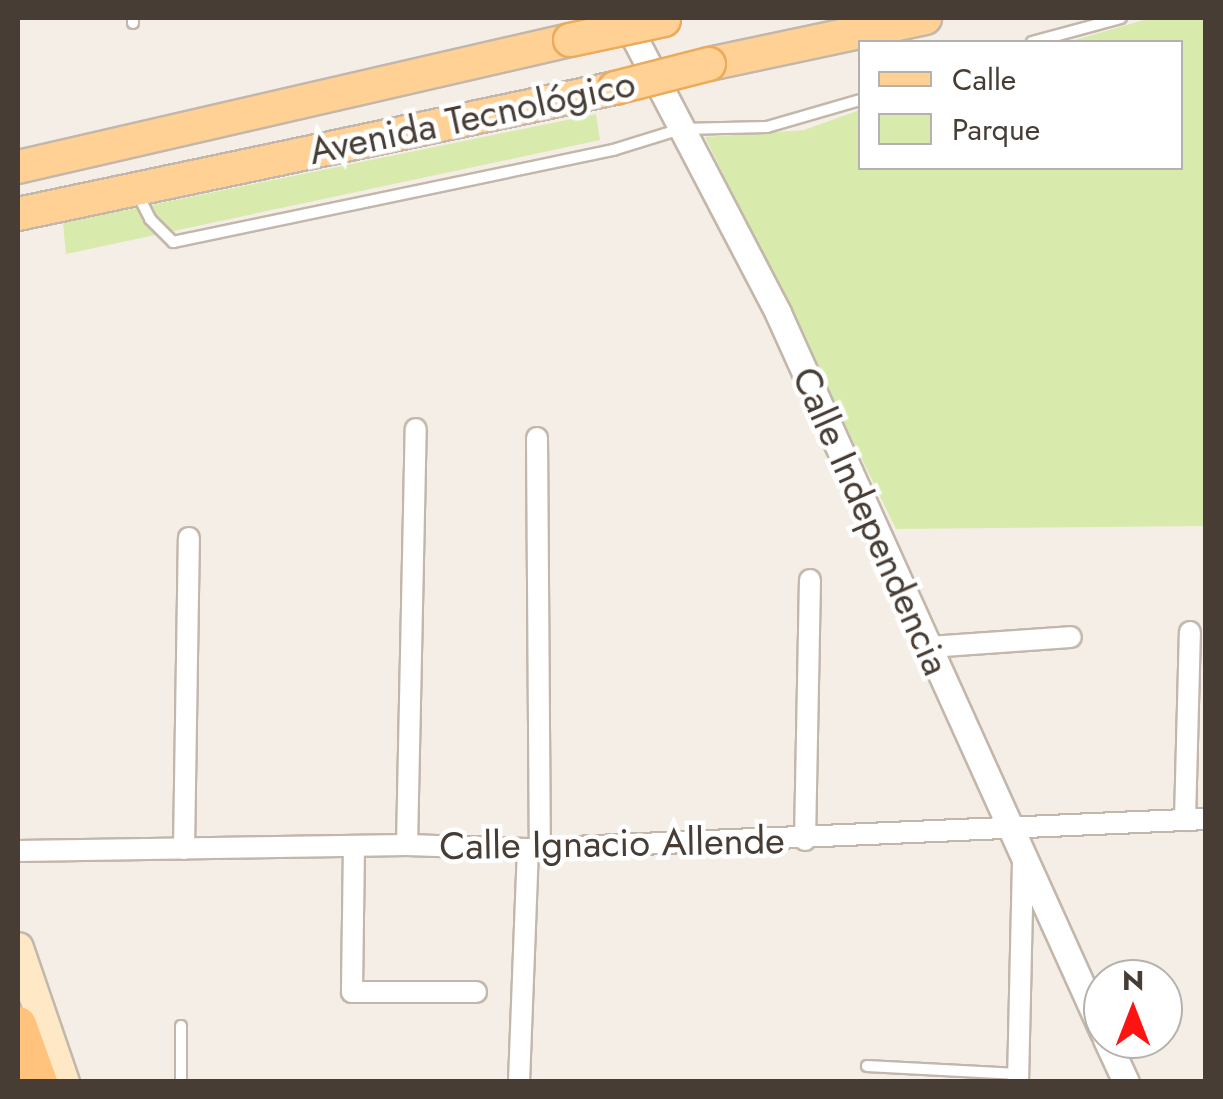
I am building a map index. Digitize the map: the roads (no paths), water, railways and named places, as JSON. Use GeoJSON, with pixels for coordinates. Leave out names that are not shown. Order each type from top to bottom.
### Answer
{"type":"FeatureCollection","features":[{"type":"Feature","properties":{"kind":"highway"},"geometry":{"type":"LineString","coordinates":[[18,1024],[38,1082]]}},
{"type":"Feature","properties":{"kind":"main road","name":"Avenida Tecnológico"},"geometry":{"type":"LineString","coordinates":[[18,214],[925,18]]}},
{"type":"Feature","properties":{"kind":"main road","name":"Avenida Tecnológico"},"geometry":{"type":"LineString","coordinates":[[18,167],[669,19]]}},
{"type":"Feature","properties":{"kind":"main road"},"geometry":{"type":"LineString","coordinates":[[18,948],[64,1082]]}},
{"type":"Feature","properties":{"kind":"street","name":"Calle Independencia"},"geometry":{"type":"LineString","coordinates":[[624,18],[778,313],[1083,989]]}},
{"type":"Feature","properties":{"kind":"street"},"geometry":{"type":"LineString","coordinates":[[407,845],[416,428]]}},
{"type":"Feature","properties":{"kind":"street"},"geometry":{"type":"LineString","coordinates":[[519,1082],[534,849],[537,438]]}},
{"type":"Feature","properties":{"kind":"street"},"geometry":{"type":"LineString","coordinates":[[184,849],[189,538]]}},
{"type":"Feature","properties":{"kind":"street"},"geometry":{"type":"LineString","coordinates":[[805,840],[810,580]]}},
{"type":"Feature","properties":{"kind":"street"},"geometry":{"type":"LineString","coordinates":[[1190,632],[1195,820]]}},
{"type":"Feature","properties":{"kind":"street"},"geometry":{"type":"LineString","coordinates":[[928,647],[1072,637]]}},
{"type":"Feature","properties":{"kind":"street","name":"Calle Ignacio Allende"},"geometry":{"type":"LineString","coordinates":[[18,852],[407,845],[534,849],[1195,820]]}},
{"type":"Feature","properties":{"kind":"street"},"geometry":{"type":"LineString","coordinates":[[354,846],[352,992],[476,992]]}},
{"type":"Feature","properties":{"kind":"street"},"geometry":{"type":"LineString","coordinates":[[1018,1078],[1023,859]]}},
{"type":"Feature","properties":{"kind":"street"},"geometry":{"type":"LineString","coordinates":[[1115,1059],[1126,1082]]}},
{"type":"Feature","properties":{"kind":"lane"},"geometry":{"type":"LineString","coordinates":[[1039,40],[1120,18]]}},
{"type":"Feature","properties":{"kind":"lane"},"geometry":{"type":"LineString","coordinates":[[135,189],[150,218],[173,242],[613,150],[681,129],[766,128],[858,101]]}},
{"type":"Feature","properties":{"kind":"lane"},"geometry":{"type":"LineString","coordinates":[[180,1026],[181,1082]]}},
{"type":"Feature","properties":{"kind":"lane"},"geometry":{"type":"LineString","coordinates":[[867,1066],[1018,1078]]}}]}
